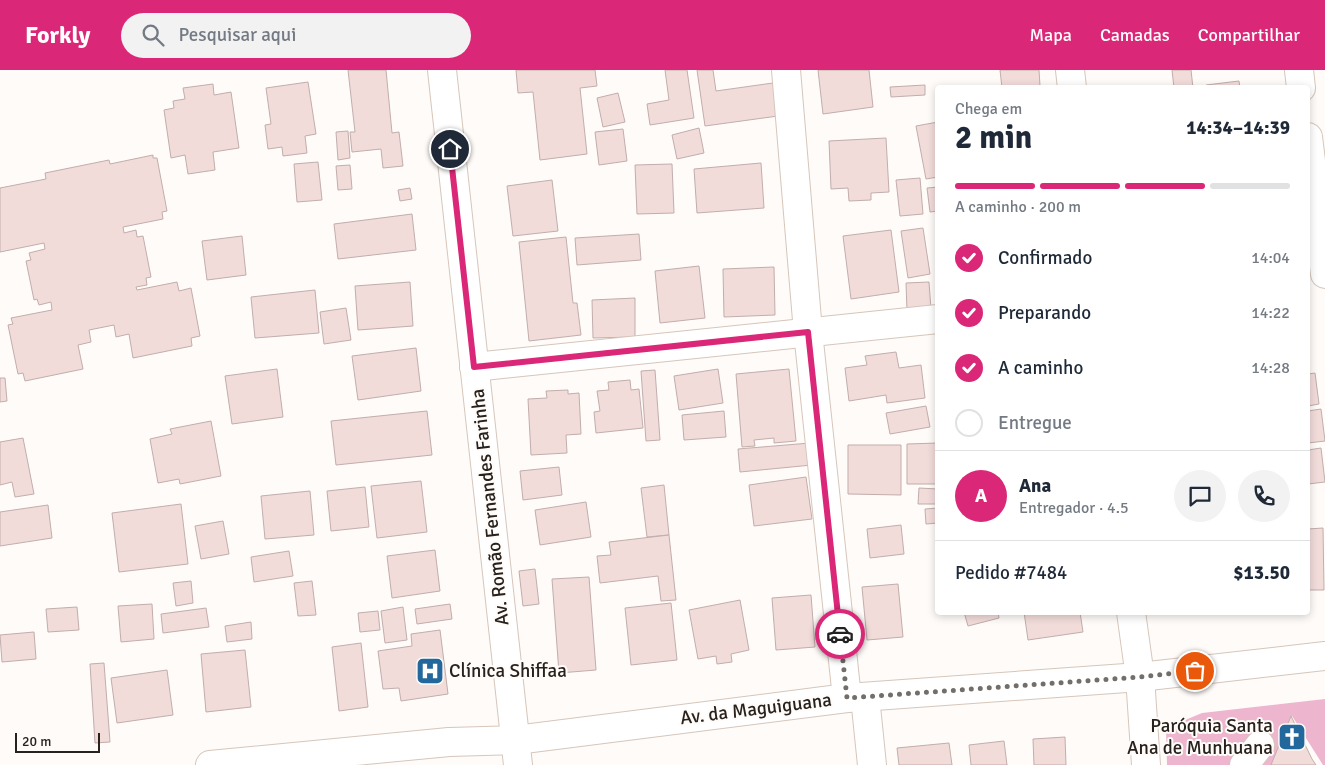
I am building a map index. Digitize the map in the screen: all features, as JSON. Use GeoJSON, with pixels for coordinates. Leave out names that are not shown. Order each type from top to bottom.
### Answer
{"type":"FeatureCollection","features":[{"type":"Feature","properties":{"kind":"street","name":"Av. Romão Fernandes Farinha"},"geometry":{"type":"LineString","coordinates":[[442,70],[517,752]]}},
{"type":"Feature","properties":{"kind":"street"},"geometry":{"type":"LineString","coordinates":[[786,70],[808,332],[856,697],[872,765]]}},
{"type":"Feature","properties":{"kind":"street"},"geometry":{"type":"LineString","coordinates":[[1070,70],[1072,85]]}},
{"type":"Feature","properties":{"kind":"street"},"geometry":{"type":"LineString","coordinates":[[1299,70],[1301,85]]}},
{"type":"Feature","properties":{"kind":"street"},"geometry":{"type":"LineString","coordinates":[[1310,153],[1325,274]]}},
{"type":"Feature","properties":{"kind":"street"},"geometry":{"type":"LineString","coordinates":[[474,367],[935,319]]}},
{"type":"Feature","properties":{"kind":"street"},"geometry":{"type":"LineString","coordinates":[[1131,615],[1140,677],[1146,765]]}},
{"type":"Feature","properties":{"kind":"street","name":"Av. da Maguiguana"},"geometry":{"type":"LineString","coordinates":[[210,765],[449,742],[517,752],[856,697],[1140,677],[1325,656]]}},
{"type":"Feature","properties":{"kind":"shaded area"},"geometry":{"type":"Polygon","coordinates":[[[1325,699],[1325,765],[1323,765],[1292,716],[1271,765],[1167,765],[1166,728],[1202,713],[1325,699]]]}},
{"type":"Feature","properties":{"kind":"building"},"geometry":{"type":"Polygon","coordinates":[[[348,70],[386,70],[392,133],[399,132],[403,166],[383,168],[381,149],[352,152],[350,132],[355,132],[348,70]]]}},
{"type":"Feature","properties":{"kind":"building"},"geometry":{"type":"Polygon","coordinates":[[[516,70],[595,70],[597,86],[580,88],[587,154],[540,160],[533,92],[518,93],[516,70]]]}},
{"type":"Feature","properties":{"kind":"building"},"geometry":{"type":"Polygon","coordinates":[[[665,70],[687,70],[694,118],[650,125],[647,104],[669,100],[665,70]]]}},
{"type":"Feature","properties":{"kind":"building"},"geometry":{"type":"Polygon","coordinates":[[[697,70],[713,70],[716,91],[773,83],[778,116],[705,126],[697,70]]]}},
{"type":"Feature","properties":{"kind":"building"},"geometry":{"type":"Polygon","coordinates":[[[818,70],[869,70],[873,107],[823,114],[818,70]]]}},
{"type":"Feature","properties":{"kind":"building"},"geometry":{"type":"Polygon","coordinates":[[[1000,70],[1039,70],[1040,85],[1002,85],[1000,70]]]}},
{"type":"Feature","properties":{"kind":"building"},"geometry":{"type":"Polygon","coordinates":[[[1172,70],[1191,70],[1193,85],[1174,85],[1172,70]]]}},
{"type":"Feature","properties":{"kind":"building"},"geometry":{"type":"Polygon","coordinates":[[[1239,81],[1240,85],[1206,85],[1239,81]]]}},
{"type":"Feature","properties":{"kind":"building"},"geometry":{"type":"Polygon","coordinates":[[[308,82],[316,134],[305,136],[307,153],[283,156],[282,147],[268,149],[265,125],[271,124],[266,88],[308,82]]]}},
{"type":"Feature","properties":{"kind":"building"},"geometry":{"type":"Polygon","coordinates":[[[213,84],[214,95],[231,92],[239,148],[213,152],[215,170],[188,174],[185,155],[171,158],[164,110],[174,108],[173,101],[185,99],[183,88],[213,84]]]}},
{"type":"Feature","properties":{"kind":"building"},"geometry":{"type":"Polygon","coordinates":[[[925,85],[925,95],[891,97],[890,87],[925,85]]]}},
{"type":"Feature","properties":{"kind":"building"},"geometry":{"type":"Polygon","coordinates":[[[618,93],[625,122],[603,127],[597,98],[618,93]]]}},
{"type":"Feature","properties":{"kind":"building"},"geometry":{"type":"Polygon","coordinates":[[[935,123],[935,178],[926,179],[916,126],[935,123]]]}},
{"type":"Feature","properties":{"kind":"building"},"geometry":{"type":"Polygon","coordinates":[[[699,128],[704,153],[677,159],[672,135],[699,128]]]}},
{"type":"Feature","properties":{"kind":"building"},"geometry":{"type":"Polygon","coordinates":[[[623,129],[627,161],[599,165],[595,132],[623,129]]]}},
{"type":"Feature","properties":{"kind":"building"},"geometry":{"type":"Polygon","coordinates":[[[348,131],[350,158],[338,160],[336,132],[348,131]]]}},
{"type":"Feature","properties":{"kind":"building"},"geometry":{"type":"Polygon","coordinates":[[[886,138],[889,192],[871,193],[871,200],[849,201],[848,188],[831,189],[829,141],[886,138]]]}},
{"type":"Feature","properties":{"kind":"building"},"geometry":{"type":"Polygon","coordinates":[[[153,155],[153,158],[157,158],[167,211],[162,212],[163,219],[123,227],[124,233],[136,230],[137,237],[143,236],[151,277],[146,278],[147,285],[136,287],[137,290],[177,282],[179,291],[191,288],[200,336],[191,338],[192,346],[133,358],[129,334],[116,337],[114,325],[89,330],[91,342],[78,345],[83,369],[25,381],[23,373],[18,374],[8,325],[13,324],[11,318],[52,310],[51,302],[39,305],[37,299],[34,300],[26,261],[31,260],[29,253],[45,249],[44,243],[0,252],[0,188],[46,179],[45,173],[109,160],[110,164],[153,155]]]}},
{"type":"Feature","properties":{"kind":"building"},"geometry":{"type":"Polygon","coordinates":[[[318,162],[322,200],[297,202],[294,164],[318,162]]]}},
{"type":"Feature","properties":{"kind":"building"},"geometry":{"type":"Polygon","coordinates":[[[761,163],[764,208],[697,213],[694,169],[761,163]]]}},
{"type":"Feature","properties":{"kind":"building"},"geometry":{"type":"Polygon","coordinates":[[[672,164],[674,213],[637,214],[635,165],[672,164]]]}},
{"type":"Feature","properties":{"kind":"building"},"geometry":{"type":"Polygon","coordinates":[[[350,165],[352,189],[338,190],[336,166],[350,165]]]}},
{"type":"Feature","properties":{"kind":"building"},"geometry":{"type":"Polygon","coordinates":[[[920,178],[923,214],[900,216],[896,180],[920,178]]]}},
{"type":"Feature","properties":{"kind":"building"},"geometry":{"type":"Polygon","coordinates":[[[552,180],[558,231],[513,236],[507,186],[552,180]]]}},
{"type":"Feature","properties":{"kind":"building"},"geometry":{"type":"Polygon","coordinates":[[[935,187],[935,211],[930,212],[927,188],[935,187]]]}},
{"type":"Feature","properties":{"kind":"building"},"geometry":{"type":"Polygon","coordinates":[[[410,188],[412,199],[400,201],[398,190],[410,188]]]}},
{"type":"Feature","properties":{"kind":"building"},"geometry":{"type":"Polygon","coordinates":[[[412,214],[416,250],[338,259],[334,224],[412,214]]]}},
{"type":"Feature","properties":{"kind":"building"},"geometry":{"type":"Polygon","coordinates":[[[923,228],[930,274],[908,278],[901,231],[923,228]]]}},
{"type":"Feature","properties":{"kind":"building"},"geometry":{"type":"Polygon","coordinates":[[[891,230],[899,292],[851,299],[843,236],[891,230]]]}},
{"type":"Feature","properties":{"kind":"building"},"geometry":{"type":"Polygon","coordinates":[[[639,234],[641,260],[577,265],[575,238],[639,234]]]}},
{"type":"Feature","properties":{"kind":"building"},"geometry":{"type":"Polygon","coordinates":[[[242,236],[246,275],[207,280],[202,241],[242,236]]]}},
{"type":"Feature","properties":{"kind":"building"},"geometry":{"type":"Polygon","coordinates":[[[566,237],[573,303],[577,303],[581,335],[529,341],[519,242],[566,237]]]}},
{"type":"Feature","properties":{"kind":"building"},"geometry":{"type":"Polygon","coordinates":[[[699,266],[705,318],[660,323],[655,271],[699,266]]]}},
{"type":"Feature","properties":{"kind":"building"},"geometry":{"type":"Polygon","coordinates":[[[774,267],[775,315],[724,317],[723,269],[774,267]]]}},
{"type":"Feature","properties":{"kind":"building"},"geometry":{"type":"Polygon","coordinates":[[[410,282],[413,326],[358,330],[355,286],[410,282]]]}},
{"type":"Feature","properties":{"kind":"building"},"geometry":{"type":"Polygon","coordinates":[[[929,282],[931,309],[907,311],[906,283],[929,282]]]}},
{"type":"Feature","properties":{"kind":"building"},"geometry":{"type":"Polygon","coordinates":[[[315,290],[319,333],[255,338],[251,297],[315,290]]]}},
{"type":"Feature","properties":{"kind":"building"},"geometry":{"type":"Polygon","coordinates":[[[635,298],[635,337],[593,338],[592,300],[635,298]]]}},
{"type":"Feature","properties":{"kind":"building"},"geometry":{"type":"Polygon","coordinates":[[[346,308],[351,340],[324,344],[320,312],[346,308]]]}},
{"type":"Feature","properties":{"kind":"building"},"geometry":{"type":"Polygon","coordinates":[[[416,348],[421,391],[358,400],[352,356],[416,348]]]}},
{"type":"Feature","properties":{"kind":"building"},"geometry":{"type":"Polygon","coordinates":[[[896,352],[899,368],[921,365],[925,398],[887,403],[886,395],[849,401],[845,368],[867,365],[865,356],[896,352]]]}},
{"type":"Feature","properties":{"kind":"building"},"geometry":{"type":"Polygon","coordinates":[[[277,369],[283,417],[232,424],[225,376],[277,369]]]}},
{"type":"Feature","properties":{"kind":"building"},"geometry":{"type":"Polygon","coordinates":[[[718,369],[723,403],[679,410],[674,376],[718,369]]]}},
{"type":"Feature","properties":{"kind":"building"},"geometry":{"type":"Polygon","coordinates":[[[789,369],[796,441],[774,443],[774,438],[754,440],[755,446],[742,447],[736,374],[789,369]]]}},
{"type":"Feature","properties":{"kind":"building"},"geometry":{"type":"Polygon","coordinates":[[[655,370],[660,440],[646,441],[641,371],[655,370]]]}},
{"type":"Feature","properties":{"kind":"building"},"geometry":{"type":"Polygon","coordinates":[[[1315,373],[1319,404],[1310,406],[1310,374],[1315,373]]]}},
{"type":"Feature","properties":{"kind":"building"},"geometry":{"type":"Polygon","coordinates":[[[0,378],[5,378],[7,401],[0,402],[0,378]]]}},
{"type":"Feature","properties":{"kind":"building"},"geometry":{"type":"Polygon","coordinates":[[[630,380],[631,390],[639,389],[643,428],[596,433],[594,412],[600,411],[597,391],[609,390],[608,382],[630,380]]]}},
{"type":"Feature","properties":{"kind":"building"},"geometry":{"type":"Polygon","coordinates":[[[568,390],[568,394],[579,393],[581,434],[566,435],[567,453],[531,455],[528,399],[547,398],[546,391],[568,390]]]}},
{"type":"Feature","properties":{"kind":"building"},"geometry":{"type":"Polygon","coordinates":[[[926,406],[930,427],[890,434],[886,413],[926,406]]]}},
{"type":"Feature","properties":{"kind":"building"},"geometry":{"type":"Polygon","coordinates":[[[1321,409],[1325,441],[1310,443],[1310,411],[1321,409]]]}},
{"type":"Feature","properties":{"kind":"building"},"geometry":{"type":"Polygon","coordinates":[[[427,411],[432,455],[336,465],[331,421],[427,411]]]}},
{"type":"Feature","properties":{"kind":"building"},"geometry":{"type":"Polygon","coordinates":[[[724,411],[726,437],[684,440],[682,415],[724,411]]]}},
{"type":"Feature","properties":{"kind":"building"},"geometry":{"type":"Polygon","coordinates":[[[211,421],[221,476],[180,484],[179,479],[158,483],[150,439],[172,434],[170,429],[211,421]]]}},
{"type":"Feature","properties":{"kind":"building"},"geometry":{"type":"Polygon","coordinates":[[[23,438],[34,494],[15,497],[12,482],[0,485],[0,442],[23,438]]]}},
{"type":"Feature","properties":{"kind":"building"},"geometry":{"type":"Polygon","coordinates":[[[810,443],[812,465],[740,472],[738,449],[810,443]]]}},
{"type":"Feature","properties":{"kind":"building"},"geometry":{"type":"Polygon","coordinates":[[[935,443],[935,484],[907,484],[907,444],[935,443]]]}},
{"type":"Feature","properties":{"kind":"building"},"geometry":{"type":"Polygon","coordinates":[[[848,445],[901,445],[901,495],[848,494],[848,445]]]}},
{"type":"Feature","properties":{"kind":"building"},"geometry":{"type":"Polygon","coordinates":[[[1321,448],[1325,482],[1310,484],[1310,450],[1321,448]]]}},
{"type":"Feature","properties":{"kind":"building"},"geometry":{"type":"Polygon","coordinates":[[[559,467],[562,495],[523,500],[520,471],[559,467]]]}},
{"type":"Feature","properties":{"kind":"building"},"geometry":{"type":"Polygon","coordinates":[[[806,477],[812,519],[754,526],[749,485],[806,477]]]}},
{"type":"Feature","properties":{"kind":"building"},"geometry":{"type":"Polygon","coordinates":[[[421,481],[427,532],[377,538],[371,486],[421,481]]]}},
{"type":"Feature","properties":{"kind":"building"},"geometry":{"type":"Polygon","coordinates":[[[664,485],[669,535],[647,537],[641,488],[664,485]]]}},
{"type":"Feature","properties":{"kind":"building"},"geometry":{"type":"Polygon","coordinates":[[[365,487],[369,527],[331,531],[327,491],[365,487]]]}},
{"type":"Feature","properties":{"kind":"building"},"geometry":{"type":"Polygon","coordinates":[[[919,488],[935,489],[935,504],[918,504],[919,488]]]}},
{"type":"Feature","properties":{"kind":"building"},"geometry":{"type":"Polygon","coordinates":[[[310,491],[314,535],[265,539],[261,496],[310,491]]]}},
{"type":"Feature","properties":{"kind":"building"},"geometry":{"type":"Polygon","coordinates":[[[586,502],[591,537],[540,545],[535,510],[586,502]]]}},
{"type":"Feature","properties":{"kind":"building"},"geometry":{"type":"Polygon","coordinates":[[[181,504],[188,564],[119,572],[112,513],[181,504]]]}},
{"type":"Feature","properties":{"kind":"building"},"geometry":{"type":"Polygon","coordinates":[[[48,505],[52,538],[0,546],[0,512],[48,505]]]}},
{"type":"Feature","properties":{"kind":"building"},"geometry":{"type":"Polygon","coordinates":[[[935,508],[935,523],[926,524],[925,509],[935,508]]]}},
{"type":"Feature","properties":{"kind":"building"},"geometry":{"type":"Polygon","coordinates":[[[223,521],[229,554],[201,559],[195,526],[223,521]]]}},
{"type":"Feature","properties":{"kind":"building"},"geometry":{"type":"Polygon","coordinates":[[[901,525],[904,554],[870,558],[867,529],[901,525]]]}},
{"type":"Feature","properties":{"kind":"building"},"geometry":{"type":"Polygon","coordinates":[[[1323,528],[1324,590],[1310,590],[1310,529],[1323,528]]]}},
{"type":"Feature","properties":{"kind":"building"},"geometry":{"type":"Polygon","coordinates":[[[669,535],[676,600],[661,601],[658,576],[600,583],[597,556],[611,555],[609,542],[669,535]]]}},
{"type":"Feature","properties":{"kind":"building"},"geometry":{"type":"Polygon","coordinates":[[[435,550],[440,591],[392,598],[387,556],[435,550]]]}},
{"type":"Feature","properties":{"kind":"building"},"geometry":{"type":"Polygon","coordinates":[[[289,551],[293,576],[254,582],[251,557],[289,551]]]}},
{"type":"Feature","properties":{"kind":"building"},"geometry":{"type":"Polygon","coordinates":[[[535,569],[539,604],[523,606],[519,571],[535,569]]]}},
{"type":"Feature","properties":{"kind":"building"},"geometry":{"type":"Polygon","coordinates":[[[589,577],[596,670],[559,673],[552,579],[589,577]]]}},
{"type":"Feature","properties":{"kind":"building"},"geometry":{"type":"Polygon","coordinates":[[[191,581],[193,603],[176,606],[173,583],[191,581]]]}},
{"type":"Feature","properties":{"kind":"building"},"geometry":{"type":"Polygon","coordinates":[[[312,581],[316,615],[298,616],[294,583],[312,581]]]}},
{"type":"Feature","properties":{"kind":"building"},"geometry":{"type":"Polygon","coordinates":[[[898,584],[903,637],[867,640],[862,587],[898,584]]]}},
{"type":"Feature","properties":{"kind":"building"},"geometry":{"type":"Polygon","coordinates":[[[811,595],[815,647],[776,650],[772,598],[811,595]]]}},
{"type":"Feature","properties":{"kind":"building"},"geometry":{"type":"Polygon","coordinates":[[[740,600],[749,650],[731,654],[732,662],[717,664],[716,656],[698,659],[689,610],[740,600]]]}},
{"type":"Feature","properties":{"kind":"building"},"geometry":{"type":"Polygon","coordinates":[[[671,603],[677,660],[631,665],[625,608],[671,603]]]}},
{"type":"Feature","properties":{"kind":"building"},"geometry":{"type":"Polygon","coordinates":[[[152,604],[154,639],[121,642],[118,606],[152,604]]]}},
{"type":"Feature","properties":{"kind":"building"},"geometry":{"type":"Polygon","coordinates":[[[450,604],[452,619],[417,624],[415,609],[450,604]]]}},
{"type":"Feature","properties":{"kind":"building"},"geometry":{"type":"Polygon","coordinates":[[[77,607],[79,630],[48,632],[46,609],[77,607]]]}},
{"type":"Feature","properties":{"kind":"building"},"geometry":{"type":"Polygon","coordinates":[[[403,607],[407,640],[385,643],[381,611],[403,607]]]}},
{"type":"Feature","properties":{"kind":"building"},"geometry":{"type":"Polygon","coordinates":[[[206,608],[209,627],[163,633],[161,614],[206,608]]]}},
{"type":"Feature","properties":{"kind":"building"},"geometry":{"type":"Polygon","coordinates":[[[378,611],[380,630],[360,632],[358,613],[378,611]]]}},
{"type":"Feature","properties":{"kind":"building"},"geometry":{"type":"Polygon","coordinates":[[[965,615],[998,615],[999,618],[968,626],[965,615]]]}},
{"type":"Feature","properties":{"kind":"building"},"geometry":{"type":"Polygon","coordinates":[[[1024,615],[1080,615],[1083,632],[1028,640],[1024,615]]]}},
{"type":"Feature","properties":{"kind":"building"},"geometry":{"type":"Polygon","coordinates":[[[251,622],[252,639],[227,642],[225,626],[251,622]]]}},
{"type":"Feature","properties":{"kind":"building"},"geometry":{"type":"Polygon","coordinates":[[[440,630],[448,694],[401,701],[399,688],[383,689],[378,651],[412,646],[411,634],[440,630]]]}},
{"type":"Feature","properties":{"kind":"building"},"geometry":{"type":"Polygon","coordinates":[[[34,632],[36,659],[2,662],[0,635],[34,632]]]}},
{"type":"Feature","properties":{"kind":"building"},"geometry":{"type":"Polygon","coordinates":[[[361,643],[368,707],[339,711],[332,647],[361,643]]]}},
{"type":"Feature","properties":{"kind":"building"},"geometry":{"type":"Polygon","coordinates":[[[245,650],[251,707],[206,712],[201,654],[245,650]]]}},
{"type":"Feature","properties":{"kind":"building"},"geometry":{"type":"Polygon","coordinates":[[[104,663],[110,742],[95,743],[90,664],[104,663]]]}},
{"type":"Feature","properties":{"kind":"building"},"geometry":{"type":"Polygon","coordinates":[[[167,670],[173,715],[117,723],[111,678],[167,670]]]}},
{"type":"Feature","properties":{"kind":"building","name":"Paróquia Santa Ana de Munhuana"},"geometry":{"type":"Polygon","coordinates":[[[1291,716],[1312,759],[1316,765],[1271,765],[1291,716]]]}},
{"type":"Feature","properties":{"kind":"building"},"geometry":{"type":"Polygon","coordinates":[[[1065,737],[1066,765],[1034,765],[1033,739],[1065,737]]]}},
{"type":"Feature","properties":{"kind":"building"},"geometry":{"type":"Polygon","coordinates":[[[1004,741],[1007,765],[971,765],[969,745],[1004,741]]]}},
{"type":"Feature","properties":{"kind":"building"},"geometry":{"type":"Polygon","coordinates":[[[949,743],[952,765],[899,765],[897,748],[949,743]]]}},
{"type":"Feature","properties":{"kind":"way so far"},"geometry":{"type":"LineString","coordinates":[[840,634],[847,698],[1140,677],[1195,671]]}},
{"type":"Feature","properties":{"kind":"place","name":"Clínica Shiffaa"},"geometry":{"type":"Point","coordinates":[430,671]}},
{"type":"Feature","properties":{"kind":"place","name":"Paróquia Santa Ana de Munhuana"},"geometry":{"type":"Point","coordinates":[1292,737]}},
{"type":"Feature","properties":{"kind":"route"},"geometry":{"type":"LineString","coordinates":[[450,149],[474,367],[808,332],[840,634]]}}]}
